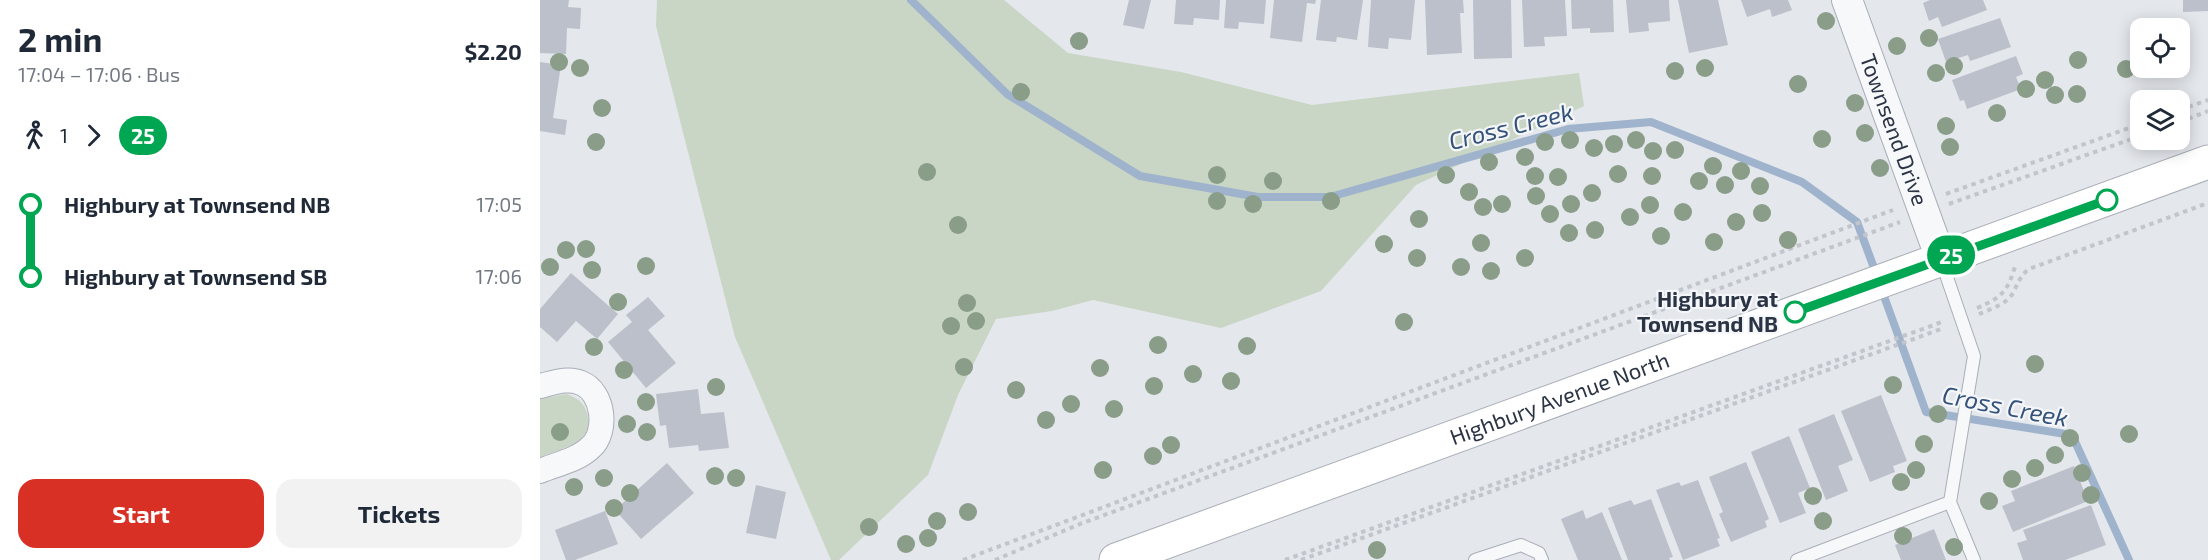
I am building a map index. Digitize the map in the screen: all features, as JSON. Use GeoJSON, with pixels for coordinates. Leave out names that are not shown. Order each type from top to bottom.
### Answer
{"type":"FeatureCollection","features":[{"type":"Feature","properties":{"kind":"main road","name":"Highbury Avenue North"},"geometry":{"type":"LineString","coordinates":[[1116,560],[2208,162]]}},
{"type":"Feature","properties":{"kind":"street","name":"Townsend Drive"},"geometry":{"type":"LineString","coordinates":[[1847,0],[1941,259]]}},
{"type":"Feature","properties":{"kind":"street"},"geometry":{"type":"LineString","coordinates":[[540,386],[569,380],[581,382],[591,389],[597,399],[602,426],[599,438],[581,455],[540,471]]}},
{"type":"Feature","properties":{"kind":"lane"},"geometry":{"type":"LineString","coordinates":[[1941,259],[1974,356],[1950,502],[1974,560]]}},
{"type":"Feature","properties":{"kind":"lane"},"geometry":{"type":"LineString","coordinates":[[1797,560],[1950,502]]}},
{"type":"Feature","properties":{"kind":"lane"},"geometry":{"type":"LineString","coordinates":[[1474,560],[1521,545],[1539,553],[1542,560]]}},
{"type":"Feature","properties":{"kind":"path"},"geometry":{"type":"LineString","coordinates":[[2190,106],[2208,100]]}},
{"type":"Feature","properties":{"kind":"path"},"geometry":{"type":"LineString","coordinates":[[2190,118],[2208,111]]}},
{"type":"Feature","properties":{"kind":"path"},"geometry":{"type":"LineString","coordinates":[[963,560],[1878,215],[1922,207],[1962,189],[2130,128]]}},
{"type":"Feature","properties":{"kind":"path"},"geometry":{"type":"LineString","coordinates":[[995,560],[1080,524],[1922,207],[2130,139]]}},
{"type":"Feature","properties":{"kind":"path"},"geometry":{"type":"LineString","coordinates":[[1285,560],[1999,306],[2012,296],[2019,276],[2029,269],[2208,203]]}},
{"type":"Feature","properties":{"kind":"path"},"geometry":{"type":"LineString","coordinates":[[1301,560],[1961,318],[1997,300],[2010,285],[2027,229]]}},
{"type":"Feature","properties":{"kind":"green space"},"geometry":{"type":"Polygon","coordinates":[[[657,0],[1004,0],[1068,53],[1181,72],[1312,105],[1579,73],[1584,106],[1416,185],[1321,291],[1221,328],[1093,300],[1052,311],[996,319],[958,395],[928,475],[839,560],[831,560],[735,337],[656,26],[657,0]]]}},
{"type":"Feature","properties":{"kind":"green space"},"geometry":{"type":"Polygon","coordinates":[[[566,394],[576,398],[584,406],[588,423],[586,431],[575,443],[540,457],[540,399],[566,394]]]}},
{"type":"Feature","properties":{"kind":"building"},"geometry":{"type":"Polygon","coordinates":[[[540,0],[569,0],[568,7],[581,8],[580,29],[567,28],[566,54],[540,53],[540,0]]]}},
{"type":"Feature","properties":{"kind":"building"},"geometry":{"type":"Polygon","coordinates":[[[1129,0],[1151,0],[1144,29],[1123,25],[1129,0]]]}},
{"type":"Feature","properties":{"kind":"building"},"geometry":{"type":"Polygon","coordinates":[[[1176,0],[1220,0],[1219,20],[1194,18],[1193,25],[1174,24],[1176,0]]]}},
{"type":"Feature","properties":{"kind":"building"},"geometry":{"type":"Polygon","coordinates":[[[1226,0],[1266,0],[1264,24],[1239,22],[1238,29],[1224,28],[1226,0]]]}},
{"type":"Feature","properties":{"kind":"building"},"geometry":{"type":"Polygon","coordinates":[[[1274,0],[1316,0],[1315,4],[1307,3],[1302,42],[1270,38],[1274,0]]]}},
{"type":"Feature","properties":{"kind":"building"},"geometry":{"type":"Polygon","coordinates":[[[1321,0],[1363,0],[1357,40],[1337,37],[1336,42],[1316,40],[1321,0]]]}},
{"type":"Feature","properties":{"kind":"building"},"geometry":{"type":"Polygon","coordinates":[[[1371,0],[1415,0],[1411,40],[1389,38],[1388,49],[1368,47],[1371,0]]]}},
{"type":"Feature","properties":{"kind":"building"},"geometry":{"type":"Polygon","coordinates":[[[1425,0],[1463,0],[1464,13],[1460,13],[1462,53],[1427,55],[1425,0]]]}},
{"type":"Feature","properties":{"kind":"building"},"geometry":{"type":"Polygon","coordinates":[[[1473,0],[1511,0],[1512,58],[1474,59],[1473,0]]]}},
{"type":"Feature","properties":{"kind":"building"},"geometry":{"type":"Polygon","coordinates":[[[1522,0],[1565,0],[1567,36],[1544,37],[1545,46],[1524,47],[1522,0]]]}},
{"type":"Feature","properties":{"kind":"building"},"geometry":{"type":"Polygon","coordinates":[[[1571,0],[1613,0],[1614,32],[1590,33],[1590,28],[1572,29],[1571,0]]]}},
{"type":"Feature","properties":{"kind":"building"},"geometry":{"type":"Polygon","coordinates":[[[1626,0],[1669,0],[1670,21],[1648,23],[1649,31],[1629,33],[1626,0]]]}},
{"type":"Feature","properties":{"kind":"building"},"geometry":{"type":"Polygon","coordinates":[[[1678,0],[1718,0],[1728,45],[1689,53],[1678,0]]]}},
{"type":"Feature","properties":{"kind":"building"},"geometry":{"type":"Polygon","coordinates":[[[1741,0],[1788,0],[1792,10],[1772,17],[1770,9],[1747,17],[1741,0]]]}},
{"type":"Feature","properties":{"kind":"building"},"geometry":{"type":"Polygon","coordinates":[[[1930,0],[1983,0],[1987,10],[1942,27],[1938,17],[1929,21],[1923,3],[1930,0]]]}},
{"type":"Feature","properties":{"kind":"building"},"geometry":{"type":"Polygon","coordinates":[[[2183,0],[2208,0],[2208,11],[2183,12],[2183,0]]]}},
{"type":"Feature","properties":{"kind":"building"},"geometry":{"type":"Polygon","coordinates":[[[2000,18],[2011,47],[1970,61],[1968,55],[1946,62],[1938,39],[2000,18]]]}},
{"type":"Feature","properties":{"kind":"building"},"geometry":{"type":"Polygon","coordinates":[[[2016,56],[2023,74],[2016,77],[2021,89],[1967,109],[1964,100],[1960,101],[1952,80],[2016,56]]]}},
{"type":"Feature","properties":{"kind":"building"},"geometry":{"type":"Polygon","coordinates":[[[540,62],[561,65],[553,118],[567,120],[565,135],[540,131],[540,62]]]}},
{"type":"Feature","properties":{"kind":"building"},"geometry":{"type":"Polygon","coordinates":[[[571,273],[618,314],[597,339],[576,321],[557,342],[540,327],[540,309],[571,273]]]}},
{"type":"Feature","properties":{"kind":"building"},"geometry":{"type":"Polygon","coordinates":[[[648,297],[665,316],[648,330],[676,363],[646,388],[608,342],[632,322],[626,315],[648,297]]]}},
{"type":"Feature","properties":{"kind":"building"},"geometry":{"type":"Polygon","coordinates":[[[698,389],[701,414],[724,412],[729,448],[699,451],[698,445],[669,448],[666,425],[660,426],[656,394],[698,389]]]}},
{"type":"Feature","properties":{"kind":"building"},"geometry":{"type":"Polygon","coordinates":[[[1881,395],[1907,461],[1893,466],[1895,472],[1870,482],[1841,411],[1881,395]]]}},
{"type":"Feature","properties":{"kind":"building"},"geometry":{"type":"Polygon","coordinates":[[[1834,414],[1853,460],[1838,466],[1848,491],[1826,500],[1798,429],[1834,414]]]}},
{"type":"Feature","properties":{"kind":"building"},"geometry":{"type":"Polygon","coordinates":[[[1789,436],[1810,488],[1798,493],[1806,513],[1780,523],[1751,452],[1789,436]]]}},
{"type":"Feature","properties":{"kind":"building"},"geometry":{"type":"Polygon","coordinates":[[[1746,462],[1769,519],[1765,521],[1767,527],[1731,542],[1719,514],[1723,512],[1709,477],[1746,462]]]}},
{"type":"Feature","properties":{"kind":"building"},"geometry":{"type":"Polygon","coordinates":[[[667,463],[694,493],[641,539],[615,510],[667,463]]]}},
{"type":"Feature","properties":{"kind":"building"},"geometry":{"type":"Polygon","coordinates":[[[2074,466],[2088,501],[2013,532],[2002,506],[2015,501],[2011,491],[2074,466]]]}},
{"type":"Feature","properties":{"kind":"building"},"geometry":{"type":"Polygon","coordinates":[[[1698,480],[1720,538],[1717,539],[1720,546],[1683,560],[1656,490],[1679,482],[1681,486],[1698,480]]]}},
{"type":"Feature","properties":{"kind":"building"},"geometry":{"type":"Polygon","coordinates":[[[756,485],[786,492],[776,539],[746,533],[756,485]]]}},
{"type":"Feature","properties":{"kind":"building"},"geometry":{"type":"Polygon","coordinates":[[[1651,499],[1673,557],[1669,558],[1670,560],[1628,560],[1608,508],[1631,500],[1634,505],[1651,499]]]}},
{"type":"Feature","properties":{"kind":"building"},"geometry":{"type":"Polygon","coordinates":[[[2091,505],[2106,545],[2065,560],[2023,560],[2017,543],[2027,540],[2023,530],[2091,505]]]}},
{"type":"Feature","properties":{"kind":"building"},"geometry":{"type":"Polygon","coordinates":[[[1583,510],[1586,519],[1602,512],[1622,560],[1578,560],[1561,519],[1583,510]]]}},
{"type":"Feature","properties":{"kind":"building"},"geometry":{"type":"Polygon","coordinates":[[[605,511],[618,544],[575,560],[566,560],[555,530],[605,511]]]}},
{"type":"Feature","properties":{"kind":"building"},"geometry":{"type":"Polygon","coordinates":[[[1934,529],[1946,560],[1901,560],[1895,545],[1934,529]]]}},
{"type":"Feature","properties":{"kind":"waterway","name":"Cross Creek"},"geometry":{"type":"LineString","coordinates":[[911,0],[1007,94],[1140,176],[1258,197],[1330,197],[1568,129],[1651,122],[1802,182],[1857,222],[1877,276]]}},
{"type":"Feature","properties":{"kind":"waterway","name":"Cross Creek"},"geometry":{"type":"LineString","coordinates":[[1881,288],[1926,412],[2072,435],[2129,560]]}},
{"type":"Feature","properties":{"kind":"bus line","name":"25"},"geometry":{"type":"LineString","coordinates":[[1795,312],[2107,200]]}},
{"type":"Feature","properties":{"kind":"place","name":"Highbury at Townsend NB"},"geometry":{"type":"Point","coordinates":[1795,312]}}]}
